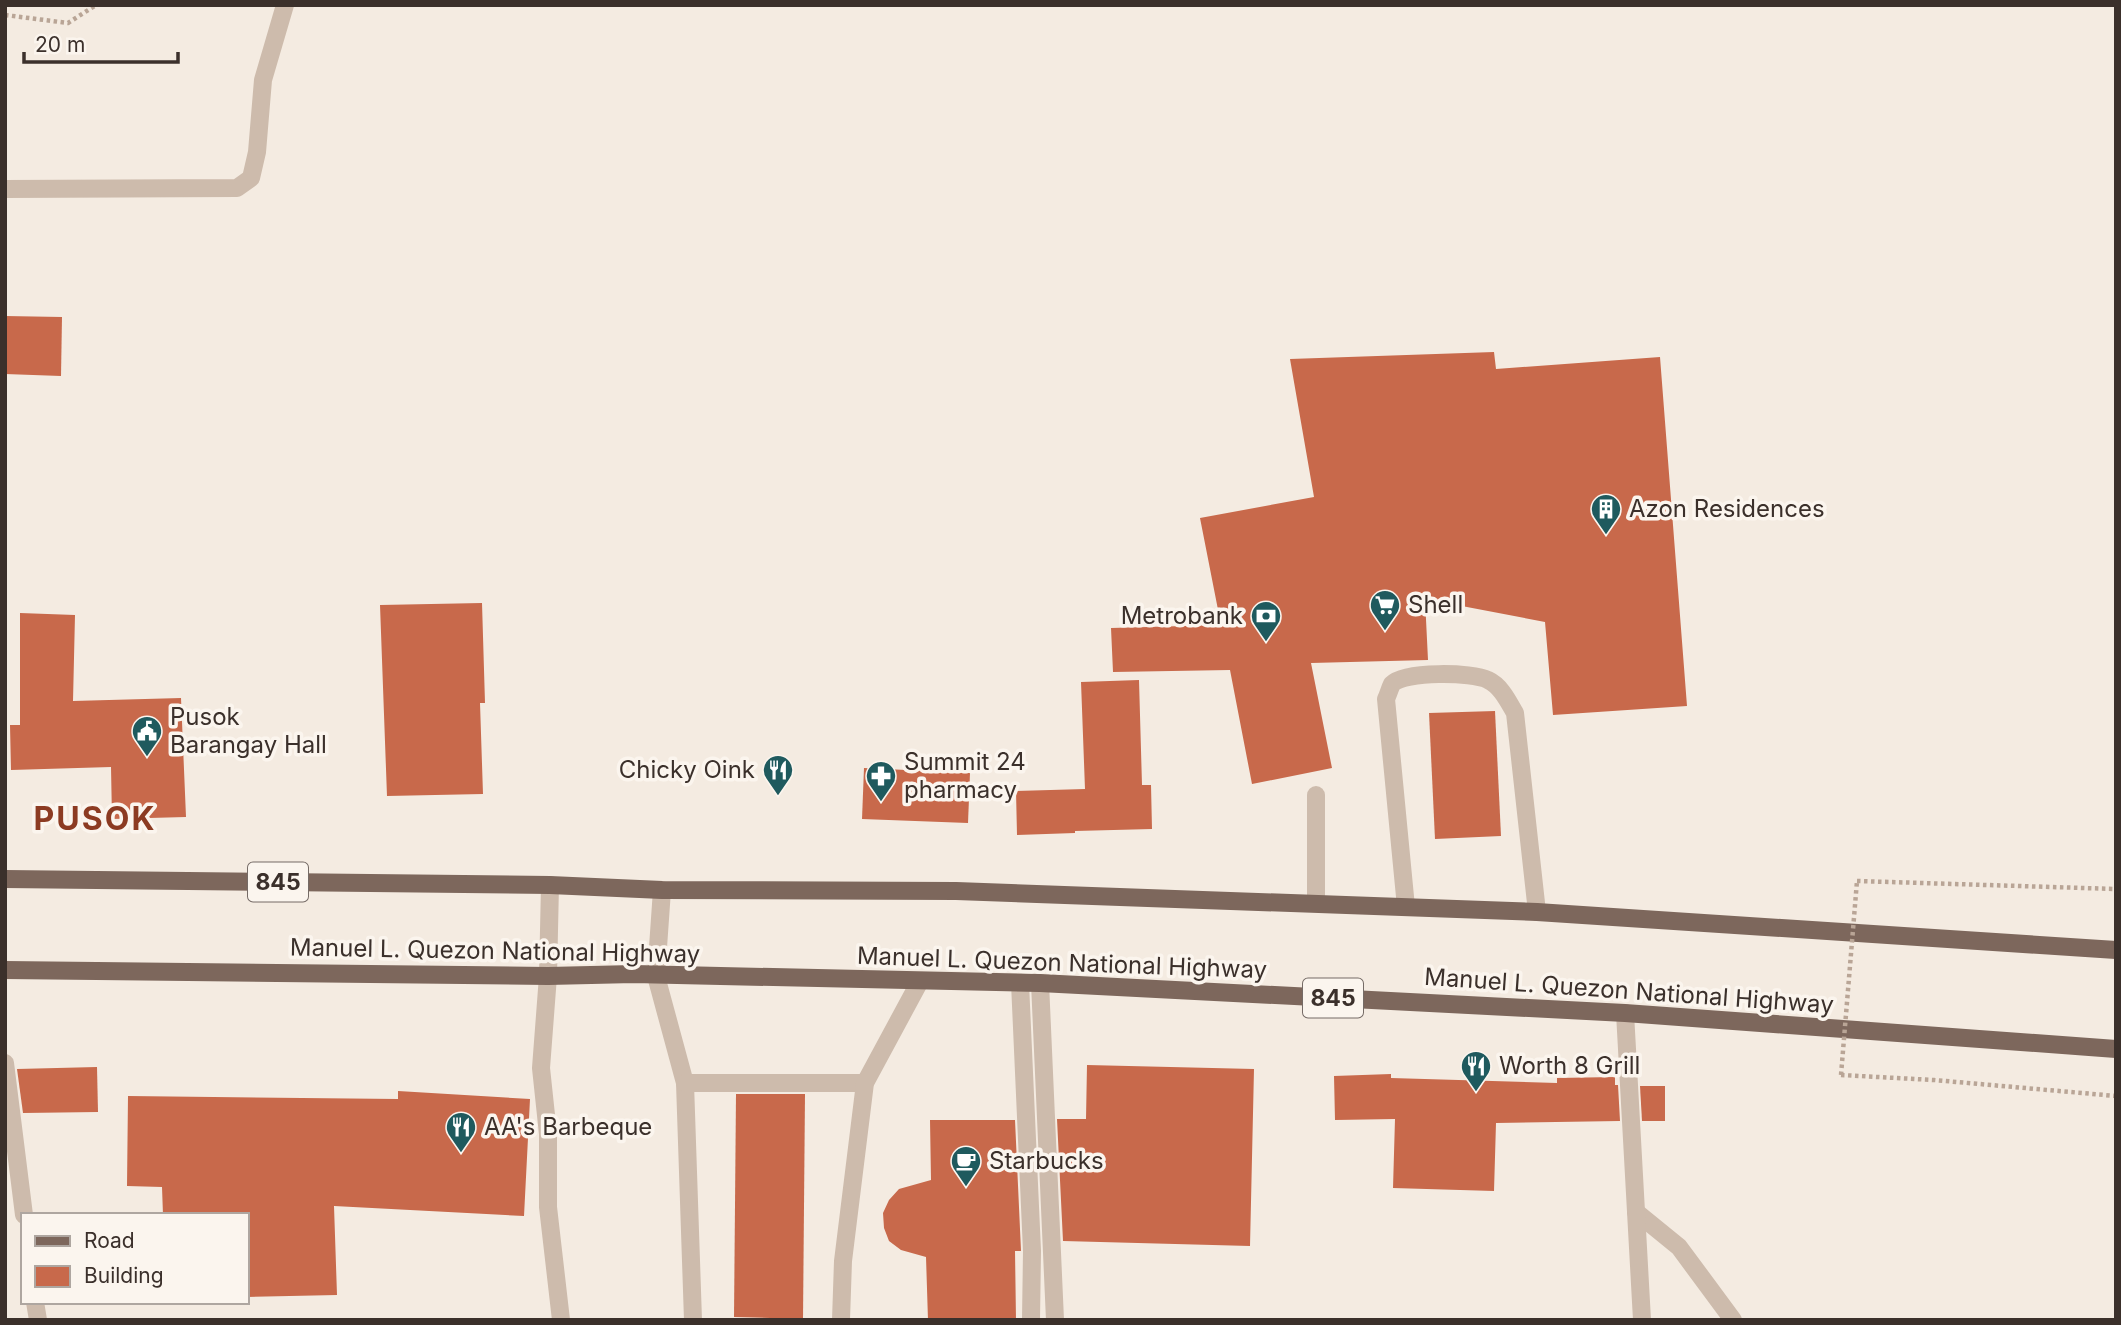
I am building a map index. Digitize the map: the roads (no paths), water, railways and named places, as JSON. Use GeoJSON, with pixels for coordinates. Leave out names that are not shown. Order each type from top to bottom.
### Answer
{"type":"FeatureCollection","features":[{"type":"Feature","properties":{"kind":"main road","name":"845"},"geometry":{"type":"LineString","coordinates":[[5,878],[662,890],[956,891],[1316,903],[1537,912],[2116,950]]}},
{"type":"Feature","properties":{"kind":"main road","name":"Manuel L. Quezon National Highway"},"geometry":{"type":"LineString","coordinates":[[5,970],[548,976],[634,974],[1040,983],[1625,1013],[2116,1049]]}},
{"type":"Feature","properties":{"kind":"street"},"geometry":{"type":"LineString","coordinates":[[5,189],[237,188],[251,178],[257,152],[263,80],[285,5]]}},
{"type":"Feature","properties":{"kind":"street"},"geometry":{"type":"LineString","coordinates":[[1406,907],[1386,699],[1393,684],[1410,675],[1472,676],[1489,680],[1504,694],[1515,713],[1537,912]]}},
{"type":"Feature","properties":{"kind":"street"},"geometry":{"type":"LineString","coordinates":[[1316,795],[1316,903]]}},
{"type":"Feature","properties":{"kind":"street"},"geometry":{"type":"LineString","coordinates":[[550,886],[548,976],[541,1068],[548,1134],[548,1207],[561,1320]]}},
{"type":"Feature","properties":{"kind":"street"},"geometry":{"type":"LineString","coordinates":[[662,890],[656,976],[685,1083],[693,1320]]}},
{"type":"Feature","properties":{"kind":"street"},"geometry":{"type":"LineString","coordinates":[[841,1320],[843,1261],[865,1083],[920,982]]}},
{"type":"Feature","properties":{"kind":"street"},"geometry":{"type":"LineString","coordinates":[[1020,983],[1032,1251],[1031,1320]]}},
{"type":"Feature","properties":{"kind":"street"},"geometry":{"type":"LineString","coordinates":[[1040,983],[1055,1320]]}},
{"type":"Feature","properties":{"kind":"street"},"geometry":{"type":"LineString","coordinates":[[1625,1013],[1642,1320]]}},
{"type":"Feature","properties":{"kind":"street"},"geometry":{"type":"LineString","coordinates":[[5,1063],[24,1213]]}},
{"type":"Feature","properties":{"kind":"street"},"geometry":{"type":"LineString","coordinates":[[685,1083],[865,1083]]}},
{"type":"Feature","properties":{"kind":"street"},"geometry":{"type":"LineString","coordinates":[[1636,1212],[1679,1247],[1733,1320]]}},
{"type":"Feature","properties":{"kind":"place","name":"Azon Residences"},"geometry":{"type":"Point","coordinates":[1606,536]}},
{"type":"Feature","properties":{"kind":"place","name":"Shell"},"geometry":{"type":"Point","coordinates":[1385,632]}},
{"type":"Feature","properties":{"kind":"place","name":"Metrobank"},"geometry":{"type":"Point","coordinates":[1266,643]}},
{"type":"Feature","properties":{"kind":"place","name":"Pusok Barangay Hall"},"geometry":{"type":"Point","coordinates":[147,758]}},
{"type":"Feature","properties":{"kind":"place","name":"Chicky Oink"},"geometry":{"type":"Point","coordinates":[778,797]}},
{"type":"Feature","properties":{"kind":"place","name":"Summit 24 pharmacy"},"geometry":{"type":"Point","coordinates":[881,803]}},
{"type":"Feature","properties":{"kind":"place","name":"Worth 8 Grill"},"geometry":{"type":"Point","coordinates":[1476,1093]}},
{"type":"Feature","properties":{"kind":"place","name":"AA's Barbeque"},"geometry":{"type":"Point","coordinates":[461,1154]}},
{"type":"Feature","properties":{"kind":"place","name":"Starbucks"},"geometry":{"type":"Point","coordinates":[966,1188]}},
{"type":"Feature","properties":{"kind":"district","name":"PUSOK"},"geometry":{"type":"Point","coordinates":[95,819]}}]}
